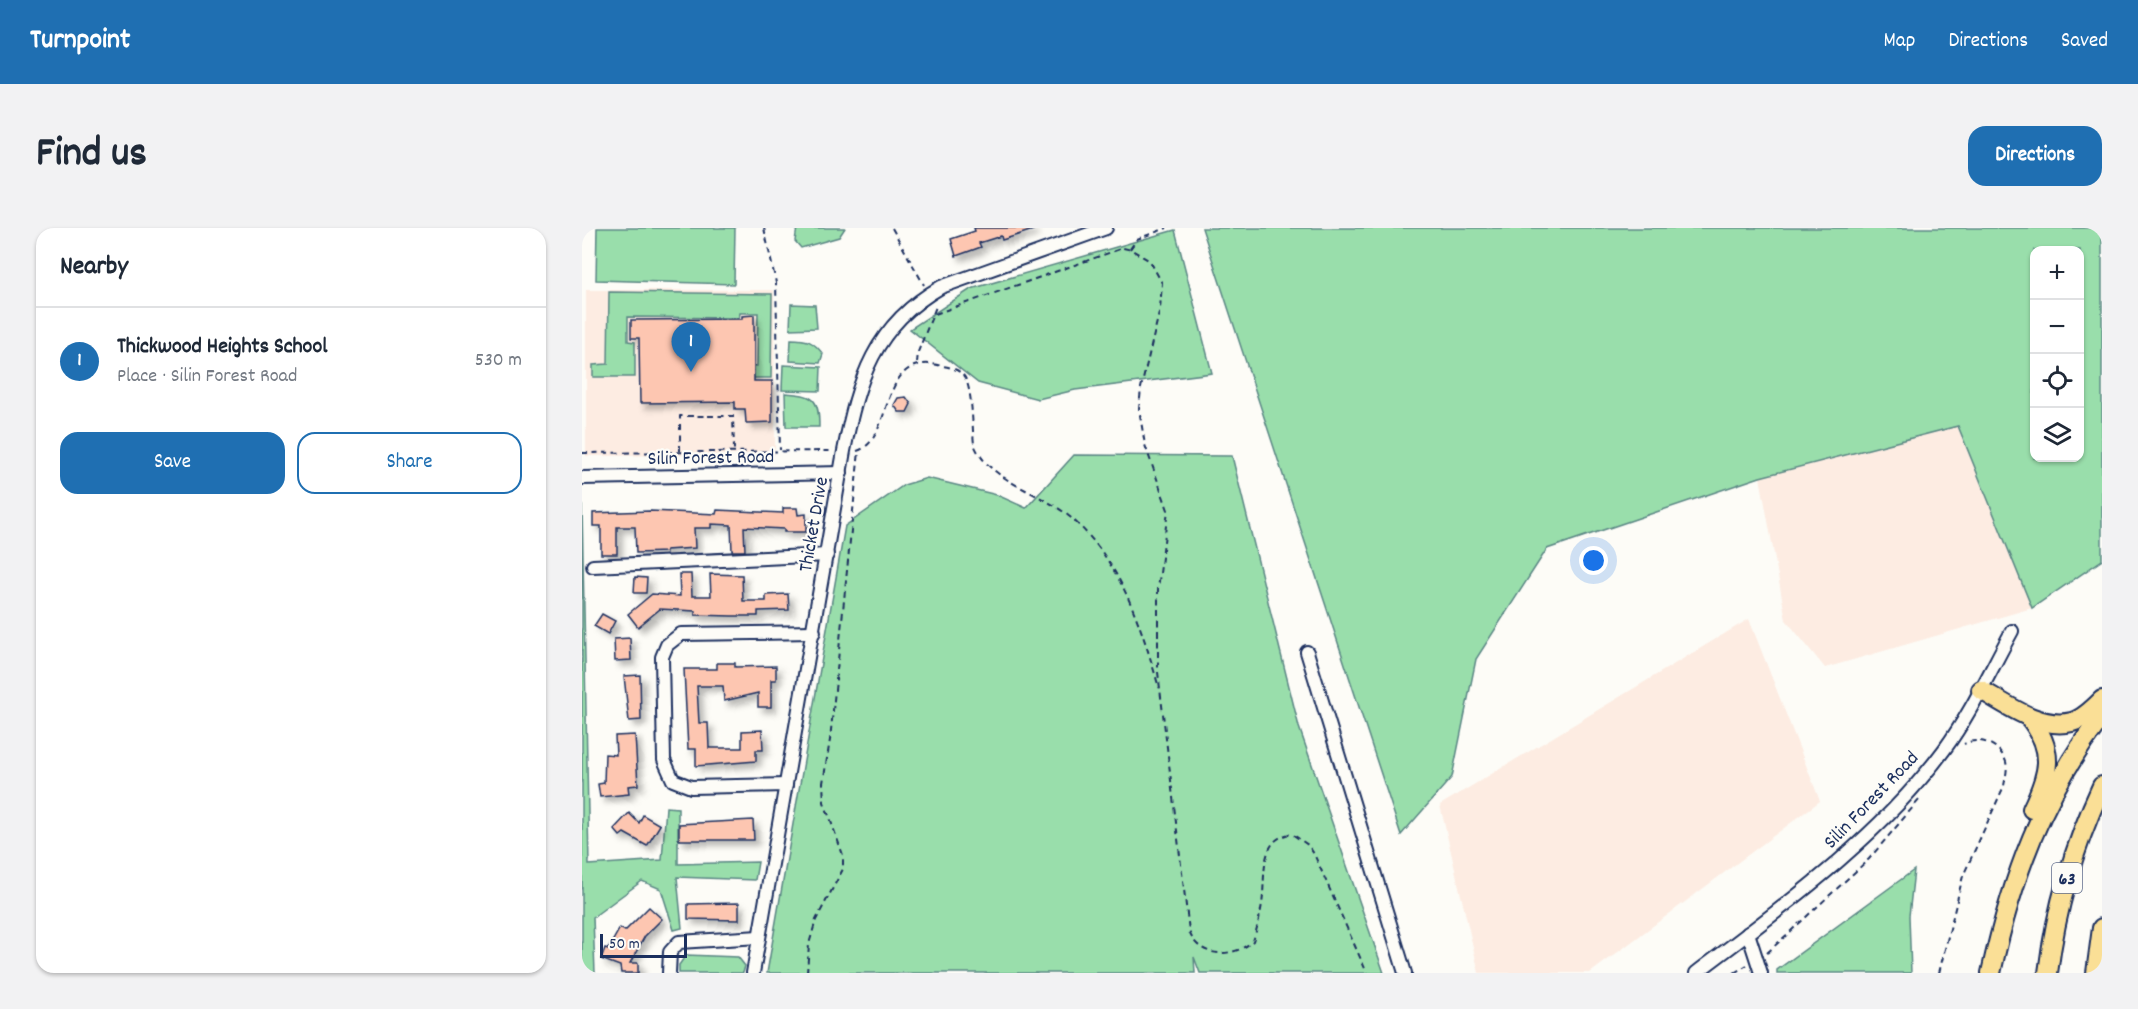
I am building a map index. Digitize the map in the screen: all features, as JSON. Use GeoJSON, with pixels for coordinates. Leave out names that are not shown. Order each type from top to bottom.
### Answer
{"type":"FeatureCollection","features":[{"type":"Feature","properties":{"kind":"highway"},"geometry":{"type":"LineString","coordinates":[[1980,690],[2029,717],[2072,722],[2102,700]]}},
{"type":"Feature","properties":{"kind":"highway"},"geometry":{"type":"LineString","coordinates":[[1990,973],[2001,924],[2029,839],[2072,761],[2102,716]]}},
{"type":"Feature","properties":{"kind":"highway"},"geometry":{"type":"LineString","coordinates":[[1990,973],[2000,900],[2021,834],[2045,781],[2048,768],[2045,743],[2029,717]]}},
{"type":"Feature","properties":{"kind":"highway","name":"63"},"geometry":{"type":"LineString","coordinates":[[2048,973],[2053,933],[2074,855],[2102,786]]}},
{"type":"Feature","properties":{"kind":"highway"},"geometry":{"type":"LineString","coordinates":[[2096,973],[2102,928]]}},
{"type":"Feature","properties":{"kind":"street","name":"Thicket Drive"},"geometry":{"type":"LineString","coordinates":[[753,973],[854,402],[869,362],[888,330],[909,308],[940,286],[1106,228]]}},
{"type":"Feature","properties":{"kind":"street","name":"Silin Forest Road"},"geometry":{"type":"LineString","coordinates":[[582,478],[841,473]]}},
{"type":"Feature","properties":{"kind":"street"},"geometry":{"type":"LineString","coordinates":[[593,566],[827,555]]}},
{"type":"Feature","properties":{"kind":"street","name":"Silin Forest Road"},"geometry":{"type":"LineString","coordinates":[[1696,973],[1849,851],[1902,798],[1943,751],[2012,631]]}},
{"type":"Feature","properties":{"kind":"street"},"geometry":{"type":"LineString","coordinates":[[786,785],[691,787],[673,780],[664,760],[662,657],[667,645],[681,634],[813,632]]}},
{"type":"Feature","properties":{"kind":"street"},"geometry":{"type":"LineString","coordinates":[[1307,652],[1405,973]]}},
{"type":"Feature","properties":{"kind":"street"},"geometry":{"type":"LineString","coordinates":[[1748,933],[1761,973]]}},
{"type":"Feature","properties":{"kind":"street"},"geometry":{"type":"LineString","coordinates":[[669,973],[670,952],[679,942],[759,937]]}},
{"type":"Feature","properties":{"kind":"path"},"geometry":{"type":"LineString","coordinates":[[764,228],[776,283],[780,450]]}},
{"type":"Feature","properties":{"kind":"path"},"geometry":{"type":"LineString","coordinates":[[892,228],[924,285]]}},
{"type":"Feature","properties":{"kind":"path"},"geometry":{"type":"LineString","coordinates":[[1130,249],[1142,236],[1167,228]]}},
{"type":"Feature","properties":{"kind":"path"},"geometry":{"type":"LineString","coordinates":[[935,314],[1116,250],[1130,249],[1155,266],[1163,292],[1139,409],[1145,445],[1168,510],[1157,610],[1160,694],[1190,930],[1195,942],[1207,950],[1224,953],[1237,951],[1253,941],[1262,904],[1267,853],[1275,840],[1292,834],[1308,845],[1314,854],[1367,973]]}},
{"type":"Feature","properties":{"kind":"path"},"geometry":{"type":"LineString","coordinates":[[851,451],[860,451],[868,444],[904,372],[916,363],[918,352],[935,314],[937,300]]}},
{"type":"Feature","properties":{"kind":"path"},"geometry":{"type":"LineString","coordinates":[[916,363],[951,368],[964,376],[968,388],[974,444],[983,461],[999,474],[1054,504],[1087,532],[1103,552],[1116,572],[1146,642],[1160,694]]}},
{"type":"Feature","properties":{"kind":"path"},"geometry":{"type":"LineString","coordinates":[[680,452],[680,416],[733,416],[734,451]]}},
{"type":"Feature","properties":{"kind":"path"},"geometry":{"type":"LineString","coordinates":[[582,453],[832,451]]}},
{"type":"Feature","properties":{"kind":"path"},"geometry":{"type":"LineString","coordinates":[[807,973],[809,944],[816,920],[843,869],[843,855],[824,802],[823,783],[830,740],[860,451]]}},
{"type":"Feature","properties":{"kind":"path"},"geometry":{"type":"LineString","coordinates":[[1940,973],[1963,876],[2004,786],[2007,771],[2002,757],[1986,741],[1973,740],[1965,743],[1959,749]]}},
{"type":"Feature","properties":{"kind":"path"},"geometry":{"type":"LineString","coordinates":[[1734,973],[1757,960],[1869,859],[1923,795]]}},
{"type":"Feature","properties":{"kind":"shaded area"},"geometry":{"type":"Polygon","coordinates":[[[586,290],[774,290],[775,455],[586,456],[586,290]]]}},
{"type":"Feature","properties":{"kind":"shaded area"},"geometry":{"type":"Polygon","coordinates":[[[1959,426],[2032,608],[1825,668],[1786,620],[1760,477],[1959,426]]]}},
{"type":"Feature","properties":{"kind":"shaded area"},"geometry":{"type":"Polygon","coordinates":[[[1749,619],[1820,801],[1590,973],[1479,973],[1440,805],[1749,619]]]}},
{"type":"Feature","properties":{"kind":"green space"},"geometry":{"type":"Polygon","coordinates":[[[597,228],[735,228],[734,284],[596,280],[597,228]]]}},
{"type":"Feature","properties":{"kind":"green space"},"geometry":{"type":"Polygon","coordinates":[[[797,228],[845,228],[839,237],[801,248],[795,241],[797,228]]]}},
{"type":"Feature","properties":{"kind":"green space"},"geometry":{"type":"Polygon","coordinates":[[[1202,228],[2102,228],[2102,560],[2032,608],[1958,426],[1760,477],[1547,549],[1476,659],[1452,777],[1401,835],[1202,228]]]}},
{"type":"Feature","properties":{"kind":"green space"},"geometry":{"type":"Polygon","coordinates":[[[1175,230],[1212,373],[1075,390],[1038,399],[978,383],[910,329],[971,289],[1175,230]]]}},
{"type":"Feature","properties":{"kind":"green space"},"geometry":{"type":"Polygon","coordinates":[[[609,292],[772,294],[771,378],[750,378],[750,366],[757,366],[758,313],[740,313],[739,318],[628,317],[628,341],[635,342],[635,377],[593,377],[593,365],[608,364],[609,292]]]}},
{"type":"Feature","properties":{"kind":"green space"},"geometry":{"type":"Polygon","coordinates":[[[791,304],[815,305],[817,328],[790,329],[791,304]]]}},
{"type":"Feature","properties":{"kind":"green space"},"geometry":{"type":"Polygon","coordinates":[[[791,339],[806,340],[816,346],[823,354],[820,363],[790,361],[791,339]]]}},
{"type":"Feature","properties":{"kind":"green space"},"geometry":{"type":"Polygon","coordinates":[[[783,365],[821,367],[820,391],[782,390],[783,365]]]}},
{"type":"Feature","properties":{"kind":"green space"},"geometry":{"type":"Polygon","coordinates":[[[785,393],[803,395],[813,400],[818,410],[819,427],[786,427],[785,393]]]}},
{"type":"Feature","properties":{"kind":"green space"},"geometry":{"type":"Polygon","coordinates":[[[1074,455],[1232,456],[1299,727],[1384,973],[1200,973],[1194,957],[1195,973],[767,973],[845,526],[904,485],[927,478],[997,495],[1026,508],[1074,455]]]}},
{"type":"Feature","properties":{"kind":"green space"},"geometry":{"type":"Polygon","coordinates":[[[582,505],[589,865],[662,860],[666,807],[678,808],[678,864],[758,862],[755,880],[677,877],[682,928],[674,930],[661,889],[642,881],[593,917],[595,973],[582,973],[582,505]]]}},
{"type":"Feature","properties":{"kind":"green space"},"geometry":{"type":"Polygon","coordinates":[[[1914,870],[1909,916],[1911,973],[1777,973],[1777,970],[1914,870]]]}},
{"type":"Feature","properties":{"kind":"green space"},"geometry":{"type":"Polygon","coordinates":[[[686,955],[738,957],[745,966],[743,973],[679,973],[679,965],[686,955]]]}},
{"type":"Feature","properties":{"kind":"building"},"geometry":{"type":"Polygon","coordinates":[[[974,228],[1032,228],[1033,230],[1002,240],[1001,236],[979,243],[981,247],[956,256],[951,239],[975,231],[974,228]]]}},
{"type":"Feature","properties":{"kind":"building"},"geometry":{"type":"Polygon","coordinates":[[[754,315],[754,381],[772,381],[772,422],[746,423],[745,409],[735,409],[735,402],[640,403],[639,338],[631,338],[631,320],[742,319],[742,316],[754,315]]]}},
{"type":"Feature","properties":{"kind":"building"},"geometry":{"type":"Polygon","coordinates":[[[906,397],[911,404],[907,412],[899,412],[894,405],[898,398],[906,397]]]}},
{"type":"Feature","properties":{"kind":"building"},"geometry":{"type":"Polygon","coordinates":[[[783,508],[797,508],[798,515],[806,514],[806,532],[744,527],[745,551],[732,551],[731,525],[711,524],[711,528],[694,528],[695,548],[636,553],[635,527],[617,527],[617,554],[601,554],[601,526],[593,526],[593,513],[650,511],[716,514],[717,510],[783,513],[783,508]]]}},
{"type":"Feature","properties":{"kind":"building"},"geometry":{"type":"Polygon","coordinates":[[[679,574],[691,574],[692,596],[711,596],[710,574],[742,575],[743,601],[766,601],[766,595],[788,594],[789,610],[758,611],[758,616],[731,616],[695,615],[695,611],[660,609],[638,627],[628,614],[652,594],[680,596],[679,574]]]}},
{"type":"Feature","properties":{"kind":"building"},"geometry":{"type":"Polygon","coordinates":[[[635,577],[647,578],[646,593],[634,593],[635,577]]]}},
{"type":"Feature","properties":{"kind":"building"},"geometry":{"type":"Polygon","coordinates":[[[602,614],[615,621],[608,634],[594,626],[602,614]]]}},
{"type":"Feature","properties":{"kind":"building"},"geometry":{"type":"Polygon","coordinates":[[[630,638],[631,660],[615,661],[614,639],[630,638]]]}},
{"type":"Feature","properties":{"kind":"building"},"geometry":{"type":"Polygon","coordinates":[[[717,663],[735,663],[735,667],[776,666],[776,680],[771,680],[771,707],[758,707],[758,693],[724,701],[723,686],[697,686],[699,723],[708,723],[709,748],[742,748],[742,731],[762,730],[763,750],[756,750],[756,761],[696,766],[696,749],[688,749],[684,669],[717,669],[717,663]]]}},
{"type":"Feature","properties":{"kind":"building"},"geometry":{"type":"Polygon","coordinates":[[[640,675],[641,720],[629,721],[624,676],[640,675]]]}},
{"type":"Feature","properties":{"kind":"building"},"geometry":{"type":"Polygon","coordinates":[[[635,735],[638,785],[628,786],[629,794],[600,797],[598,784],[604,783],[605,754],[616,755],[615,736],[635,735]]]}},
{"type":"Feature","properties":{"kind":"building"},"geometry":{"type":"Polygon","coordinates":[[[629,813],[639,823],[643,815],[660,825],[647,846],[624,833],[620,836],[614,829],[629,813]]]}},
{"type":"Feature","properties":{"kind":"building"},"geometry":{"type":"Polygon","coordinates":[[[753,820],[754,840],[679,840],[679,824],[753,820]]]}},
{"type":"Feature","properties":{"kind":"building"},"geometry":{"type":"Polygon","coordinates":[[[739,903],[739,920],[688,919],[688,904],[739,903]]]}},
{"type":"Feature","properties":{"kind":"building"},"geometry":{"type":"Polygon","coordinates":[[[649,907],[662,919],[645,936],[630,963],[638,963],[638,973],[621,973],[620,966],[601,959],[605,948],[608,949],[620,928],[625,931],[649,907]]]}},
{"type":"Feature","properties":{"kind":"place","name":"Thickwood Heights School"},"geometry":{"type":"Point","coordinates":[691,372]}}]}
